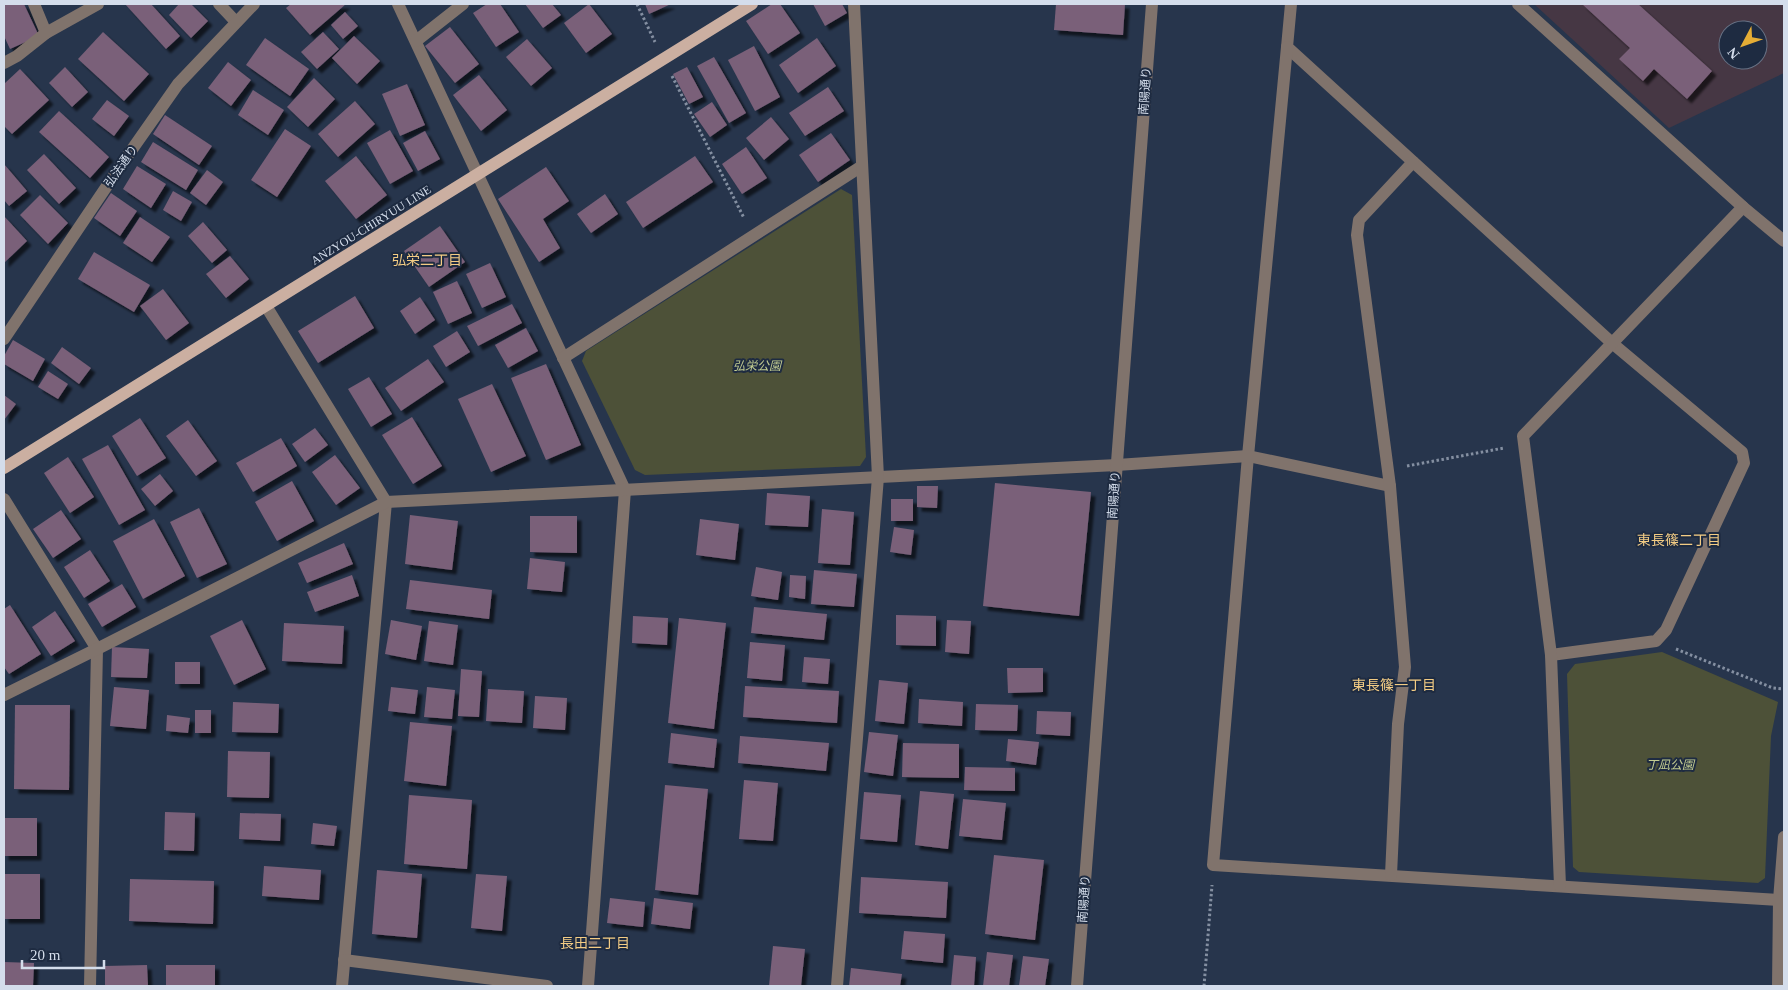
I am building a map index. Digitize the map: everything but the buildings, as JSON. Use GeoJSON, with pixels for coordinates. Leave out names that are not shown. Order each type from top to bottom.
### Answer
{"type":"FeatureCollection","features":[{"type":"Feature","properties":{"kind":"main road","name":"ANZYOU-CHIRYUU LINE"},"geometry":{"type":"LineString","coordinates":[[4,468],[752,4]]}},
{"type":"Feature","properties":{"kind":"street"},"geometry":{"type":"LineString","coordinates":[[34,4],[46,33]]}},
{"type":"Feature","properties":{"kind":"street"},"geometry":{"type":"LineString","coordinates":[[4,63],[17,56],[46,33],[98,4]]}},
{"type":"Feature","properties":{"kind":"street"},"geometry":{"type":"LineString","coordinates":[[219,4],[236,22]]}},
{"type":"Feature","properties":{"kind":"street","name":"弘法通り"},"geometry":{"type":"LineString","coordinates":[[4,340],[119,168],[178,84],[254,4]]}},
{"type":"Feature","properties":{"kind":"street"},"geometry":{"type":"LineString","coordinates":[[398,4],[625,490],[588,986]]}},
{"type":"Feature","properties":{"kind":"street"},"geometry":{"type":"LineString","coordinates":[[416,41],[463,4]]}},
{"type":"Feature","properties":{"kind":"street"},"geometry":{"type":"LineString","coordinates":[[837,986],[878,477],[854,4]]}},
{"type":"Feature","properties":{"kind":"street","name":"南陽通り"},"geometry":{"type":"LineString","coordinates":[[1077,986],[1152,4]]}},
{"type":"Feature","properties":{"kind":"street"},"geometry":{"type":"LineString","coordinates":[[1291,4],[1248,456],[1214,865],[1779,900]]}},
{"type":"Feature","properties":{"kind":"street"},"geometry":{"type":"LineString","coordinates":[[1518,4],[1784,242]]}},
{"type":"Feature","properties":{"kind":"street"},"geometry":{"type":"LineString","coordinates":[[1287,47],[1612,343],[1742,452],[1744,463],[1666,630],[1656,641],[1551,655]]}},
{"type":"Feature","properties":{"kind":"street"},"geometry":{"type":"LineString","coordinates":[[1391,875],[1398,724],[1405,667],[1390,486],[1357,235],[1359,220],[1413,162]]}},
{"type":"Feature","properties":{"kind":"street"},"geometry":{"type":"LineString","coordinates":[[563,358],[862,166]]}},
{"type":"Feature","properties":{"kind":"street"},"geometry":{"type":"LineString","coordinates":[[1560,886],[1551,655],[1523,436],[1743,206]]}},
{"type":"Feature","properties":{"kind":"street"},"geometry":{"type":"LineString","coordinates":[[266,306],[386,502],[342,986]]}},
{"type":"Feature","properties":{"kind":"street"},"geometry":{"type":"LineString","coordinates":[[4,695],[97,650],[386,502],[1116,465],[1248,456],[1390,486]]}},
{"type":"Feature","properties":{"kind":"street"},"geometry":{"type":"LineString","coordinates":[[4,500],[97,650],[90,986]]}},
{"type":"Feature","properties":{"kind":"street"},"geometry":{"type":"LineString","coordinates":[[1778,986],[1779,900],[1784,837]]}},
{"type":"Feature","properties":{"kind":"street"},"geometry":{"type":"LineString","coordinates":[[344,960],[547,986]]}},
{"type":"Feature","properties":{"kind":"path"},"geometry":{"type":"LineString","coordinates":[[637,4],[753,236]]}},
{"type":"Feature","properties":{"kind":"path"},"geometry":{"type":"LineString","coordinates":[[1388,470],[1524,444]]}},
{"type":"Feature","properties":{"kind":"path"},"geometry":{"type":"LineString","coordinates":[[1656,641],[1773,688],[1784,689]]}},
{"type":"Feature","properties":{"kind":"path"},"geometry":{"type":"LineString","coordinates":[[1204,986],[1214,865]]}},
{"type":"Feature","properties":{"kind":"shaded area"},"geometry":{"type":"Polygon","coordinates":[[[1534,4],[1784,4],[1784,73],[1669,128],[1534,4]]]}},
{"type":"Feature","properties":{"kind":"green space","name":"弘栄公園"},"geometry":{"type":"Polygon","coordinates":[[[841,189],[852,195],[866,457],[860,466],[645,475],[635,470],[582,361],[586,351],[841,189]]]}},
{"type":"Feature","properties":{"kind":"green space","name":"丁凪公園"},"geometry":{"type":"Polygon","coordinates":[[[1662,652],[1778,702],[1771,736],[1765,878],[1758,883],[1579,872],[1573,867],[1567,674],[1575,664],[1662,652]]]}},
{"type":"Feature","properties":{"kind":"district","name":"弘栄二丁目"},"geometry":{"type":"Point","coordinates":[427,260]}},
{"type":"Feature","properties":{"kind":"district","name":"東長篠二丁目"},"geometry":{"type":"Point","coordinates":[1679,540]}},
{"type":"Feature","properties":{"kind":"district","name":"東長篠一丁目"},"geometry":{"type":"Point","coordinates":[1394,685]}},
{"type":"Feature","properties":{"kind":"district","name":"長田二丁目"},"geometry":{"type":"Point","coordinates":[595,943]}}]}
